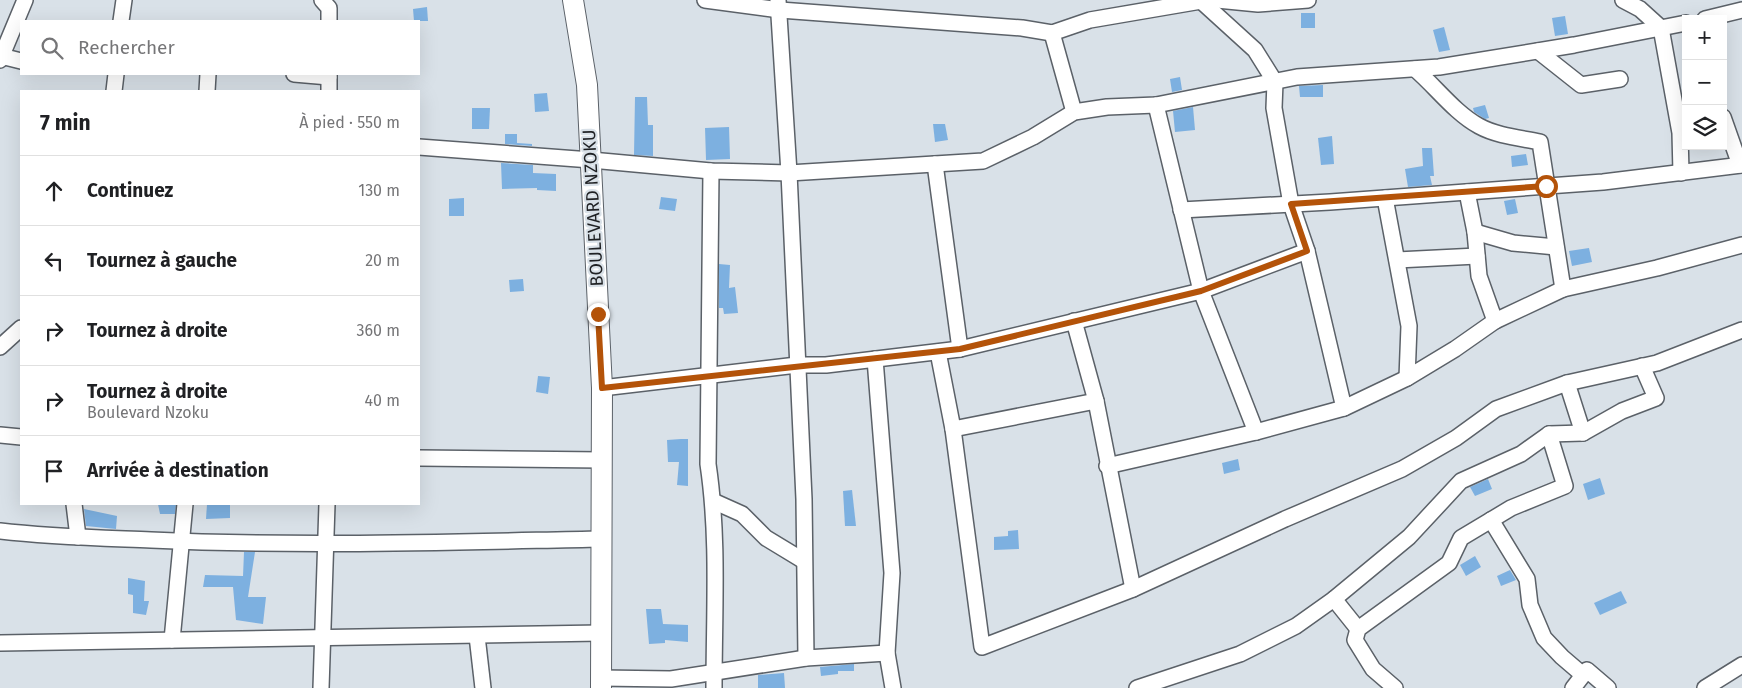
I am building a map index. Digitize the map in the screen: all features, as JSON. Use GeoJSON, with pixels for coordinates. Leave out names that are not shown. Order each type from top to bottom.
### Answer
{"type":"FeatureCollection","features":[{"type":"Feature","properties":{"kind":"street"},"geometry":{"type":"LineString","coordinates":[[20,61],[1,58],[25,0]]}},
{"type":"Feature","properties":{"kind":"street"},"geometry":{"type":"LineString","coordinates":[[121,20],[124,0]]}},
{"type":"Feature","properties":{"kind":"street","name":"BOULEVARD NZOKU"},"geometry":{"type":"LineString","coordinates":[[573,0],[588,85],[602,388],[601,683]]}},
{"type":"Feature","properties":{"kind":"street"},"geometry":{"type":"LineString","coordinates":[[705,0],[779,5],[854,16],[1022,28],[1052,33],[1090,20],[1207,0]]}},
{"type":"Feature","properties":{"kind":"street"},"geometry":{"type":"LineString","coordinates":[[850,0],[854,16]]}},
{"type":"Feature","properties":{"kind":"street"},"geometry":{"type":"LineString","coordinates":[[1201,0],[1254,50],[1275,82],[1274,108],[1291,204],[1307,251],[1344,408]]}},
{"type":"Feature","properties":{"kind":"street"},"geometry":{"type":"LineString","coordinates":[[1217,0],[1258,4],[1308,0]]}},
{"type":"Feature","properties":{"kind":"street"},"geometry":{"type":"LineString","coordinates":[[1623,0],[1640,9],[1661,28],[1680,133],[1681,173]]}},
{"type":"Feature","properties":{"kind":"street"},"geometry":{"type":"LineString","coordinates":[[779,5],[789,173],[797,366],[806,658]]}},
{"type":"Feature","properties":{"kind":"street"},"geometry":{"type":"LineString","coordinates":[[1721,15],[1742,10]]}},
{"type":"Feature","properties":{"kind":"street"},"geometry":{"type":"LineString","coordinates":[[420,148],[591,160],[710,171],[789,173],[983,161],[1033,137],[1074,112],[1107,107],[1156,105],[1297,77],[1415,69],[1538,51],[1682,24]]}},
{"type":"Feature","properties":{"kind":"street"},"geometry":{"type":"LineString","coordinates":[[1052,33],[1074,112]]}},
{"type":"Feature","properties":{"kind":"street"},"geometry":{"type":"LineString","coordinates":[[1538,51],[1581,85],[1620,79]]}},
{"type":"Feature","properties":{"kind":"street"},"geometry":{"type":"LineString","coordinates":[[1415,69],[1450,103],[1480,126],[1540,142],[1563,289]]}},
{"type":"Feature","properties":{"kind":"street"},"geometry":{"type":"LineString","coordinates":[[114,90],[116,75]]}},
{"type":"Feature","properties":{"kind":"street"},"geometry":{"type":"LineString","coordinates":[[207,90],[208,75]]}},
{"type":"Feature","properties":{"kind":"street"},"geometry":{"type":"LineString","coordinates":[[299,75],[329,81]]}},
{"type":"Feature","properties":{"kind":"street"},"geometry":{"type":"LineString","coordinates":[[1156,105],[1201,291],[1256,432]]}},
{"type":"Feature","properties":{"kind":"street"},"geometry":{"type":"LineString","coordinates":[[1181,210],[1546,186],[1681,173],[1741,165],[1727,128]]}},
{"type":"Feature","properties":{"kind":"street"},"geometry":{"type":"LineString","coordinates":[[935,164],[960,349]]}},
{"type":"Feature","properties":{"kind":"street"},"geometry":{"type":"LineString","coordinates":[[710,171],[708,464],[713,502],[714,688]]}},
{"type":"Feature","properties":{"kind":"street"},"geometry":{"type":"LineString","coordinates":[[1467,192],[1475,232],[1479,276],[1495,321]]}},
{"type":"Feature","properties":{"kind":"street"},"geometry":{"type":"LineString","coordinates":[[1385,198],[1409,326],[1407,378]]}},
{"type":"Feature","properties":{"kind":"street"},"geometry":{"type":"LineString","coordinates":[[1475,232],[1514,243],[1556,247]]}},
{"type":"Feature","properties":{"kind":"street"},"geometry":{"type":"LineString","coordinates":[[1107,466],[1256,432],[1344,408],[1407,378],[1455,349],[1495,321],[1563,289],[1657,268],[1742,245]]}},
{"type":"Feature","properties":{"kind":"street"},"geometry":{"type":"LineString","coordinates":[[602,388],[960,349],[1201,291],[1307,251]]}},
{"type":"Feature","properties":{"kind":"street"},"geometry":{"type":"LineString","coordinates":[[1397,260],[1477,256]]}},
{"type":"Feature","properties":{"kind":"street"},"geometry":{"type":"LineString","coordinates":[[1074,321],[1096,401],[1107,466],[1133,589]]}},
{"type":"Feature","properties":{"kind":"street"},"geometry":{"type":"LineString","coordinates":[[0,347],[20,329]]}},
{"type":"Feature","properties":{"kind":"street"},"geometry":{"type":"LineString","coordinates":[[938,352],[953,429],[982,647],[1133,589],[1285,519],[1402,469],[1456,438],[1496,409],[1567,383],[1666,360],[1742,330]]}},
{"type":"Feature","properties":{"kind":"street"},"geometry":{"type":"LineString","coordinates":[[875,359],[892,573],[887,653],[893,688]]}},
{"type":"Feature","properties":{"kind":"street"},"geometry":{"type":"LineString","coordinates":[[1136,688],[1240,654],[1296,626],[1334,599],[1409,537],[1461,480],[1521,454],[1549,434],[1583,432],[1622,411],[1656,398],[1642,366]]}},
{"type":"Feature","properties":{"kind":"street"},"geometry":{"type":"LineString","coordinates":[[1567,383],[1583,432]]}},
{"type":"Feature","properties":{"kind":"street"},"geometry":{"type":"LineString","coordinates":[[953,429],[1096,401]]}},
{"type":"Feature","properties":{"kind":"street"},"geometry":{"type":"LineString","coordinates":[[1395,688],[1373,668],[1355,640],[1358,629],[1450,562],[1461,538],[1511,508],[1565,486],[1549,434]]}},
{"type":"Feature","properties":{"kind":"street"},"geometry":{"type":"LineString","coordinates":[[0,436],[20,437]]}},
{"type":"Feature","properties":{"kind":"street"},"geometry":{"type":"LineString","coordinates":[[420,458],[602,460]]}},
{"type":"Feature","properties":{"kind":"street"},"geometry":{"type":"LineString","coordinates":[[713,502],[742,514],[766,538],[804,561]]}},
{"type":"Feature","properties":{"kind":"street"},"geometry":{"type":"LineString","coordinates":[[74,505],[78,537]]}},
{"type":"Feature","properties":{"kind":"street"},"geometry":{"type":"LineString","coordinates":[[172,640],[184,505]]}},
{"type":"Feature","properties":{"kind":"street"},"geometry":{"type":"LineString","coordinates":[[321,688],[327,505]]}},
{"type":"Feature","properties":{"kind":"street"},"geometry":{"type":"LineString","coordinates":[[1491,520],[1527,579],[1530,605],[1544,638],[1583,675]]}},
{"type":"Feature","properties":{"kind":"street"},"geometry":{"type":"LineString","coordinates":[[0,531],[78,537],[326,544],[602,539]]}},
{"type":"Feature","properties":{"kind":"street"},"geometry":{"type":"LineString","coordinates":[[1334,599],[1358,629]]}},
{"type":"Feature","properties":{"kind":"street"},"geometry":{"type":"LineString","coordinates":[[0,644],[601,634]]}},
{"type":"Feature","properties":{"kind":"street"},"geometry":{"type":"LineString","coordinates":[[478,636],[483,688]]}},
{"type":"Feature","properties":{"kind":"street"},"geometry":{"type":"LineString","coordinates":[[601,683],[671,679],[806,658],[887,653]]}},
{"type":"Feature","properties":{"kind":"street"},"geometry":{"type":"LineString","coordinates":[[1705,688],[1742,665]]}},
{"type":"Feature","properties":{"kind":"street"},"geometry":{"type":"LineString","coordinates":[[1573,688],[1587,670],[1608,688]]}},
{"type":"Feature","properties":{"kind":"building"},"geometry":{"type":"Polygon","coordinates":[[[427,7],[428,21],[414,20],[413,9],[427,7]]]}},
{"type":"Feature","properties":{"kind":"building"},"geometry":{"type":"Polygon","coordinates":[[[1301,13],[1315,13],[1315,28],[1301,28],[1301,13]]]}},
{"type":"Feature","properties":{"kind":"building"},"geometry":{"type":"Polygon","coordinates":[[[1565,16],[1568,34],[1555,36],[1552,18],[1565,16]]]}},
{"type":"Feature","properties":{"kind":"building"},"geometry":{"type":"Polygon","coordinates":[[[1444,27],[1450,50],[1439,52],[1433,30],[1444,27]]]}},
{"type":"Feature","properties":{"kind":"building"},"geometry":{"type":"Polygon","coordinates":[[[1180,77],[1182,90],[1172,92],[1170,79],[1180,77]]]}},
{"type":"Feature","properties":{"kind":"building"},"geometry":{"type":"Polygon","coordinates":[[[1323,85],[1323,97],[1300,97],[1299,86],[1323,85]]]}},
{"type":"Feature","properties":{"kind":"building"},"geometry":{"type":"Polygon","coordinates":[[[547,93],[549,111],[535,112],[534,94],[547,93]]]}},
{"type":"Feature","properties":{"kind":"building"},"geometry":{"type":"Polygon","coordinates":[[[635,97],[647,97],[648,125],[653,125],[653,156],[634,155],[635,97]]]}},
{"type":"Feature","properties":{"kind":"building"},"geometry":{"type":"Polygon","coordinates":[[[1485,105],[1489,118],[1485,119],[1474,112],[1473,108],[1485,105]]]}},
{"type":"Feature","properties":{"kind":"building"},"geometry":{"type":"Polygon","coordinates":[[[1193,107],[1195,130],[1175,132],[1173,111],[1193,107]]]}},
{"type":"Feature","properties":{"kind":"building"},"geometry":{"type":"Polygon","coordinates":[[[472,108],[490,108],[489,129],[472,129],[472,108]]]}},
{"type":"Feature","properties":{"kind":"building"},"geometry":{"type":"Polygon","coordinates":[[[933,124],[945,124],[948,140],[935,142],[933,124]]]}},
{"type":"Feature","properties":{"kind":"building"},"geometry":{"type":"Polygon","coordinates":[[[729,127],[730,159],[706,160],[705,128],[729,127]]]}},
{"type":"Feature","properties":{"kind":"building"},"geometry":{"type":"Polygon","coordinates":[[[505,134],[517,134],[517,143],[532,144],[532,146],[505,144],[505,134]]]}},
{"type":"Feature","properties":{"kind":"building"},"geometry":{"type":"Polygon","coordinates":[[[1332,136],[1334,164],[1321,165],[1318,138],[1332,136]]]}},
{"type":"Feature","properties":{"kind":"building"},"geometry":{"type":"Polygon","coordinates":[[[1422,148],[1432,148],[1434,176],[1430,176],[1432,185],[1408,187],[1405,169],[1423,166],[1422,148]]]}},
{"type":"Feature","properties":{"kind":"building"},"geometry":{"type":"Polygon","coordinates":[[[1526,154],[1528,165],[1512,167],[1511,156],[1526,154]]]}},
{"type":"Feature","properties":{"kind":"building"},"geometry":{"type":"Polygon","coordinates":[[[501,163],[533,165],[533,173],[556,174],[556,191],[537,190],[537,188],[502,189],[501,163]]]}},
{"type":"Feature","properties":{"kind":"building"},"geometry":{"type":"Polygon","coordinates":[[[661,197],[677,199],[675,211],[659,209],[661,197]]]}},
{"type":"Feature","properties":{"kind":"building"},"geometry":{"type":"Polygon","coordinates":[[[464,198],[464,216],[449,216],[449,199],[464,198]]]}},
{"type":"Feature","properties":{"kind":"building"},"geometry":{"type":"Polygon","coordinates":[[[1515,199],[1518,213],[1507,215],[1504,201],[1515,199]]]}},
{"type":"Feature","properties":{"kind":"building"},"geometry":{"type":"Polygon","coordinates":[[[1589,248],[1592,262],[1572,266],[1569,251],[1589,248]]]}},
{"type":"Feature","properties":{"kind":"building"},"geometry":{"type":"Polygon","coordinates":[[[719,264],[730,265],[729,288],[735,287],[738,313],[724,314],[723,308],[719,308],[719,264]]]}},
{"type":"Feature","properties":{"kind":"building"},"geometry":{"type":"Polygon","coordinates":[[[523,279],[524,291],[510,292],[509,280],[523,279]]]}},
{"type":"Feature","properties":{"kind":"building"},"geometry":{"type":"Polygon","coordinates":[[[538,376],[550,377],[548,394],[536,392],[538,376]]]}},
{"type":"Feature","properties":{"kind":"building"},"geometry":{"type":"Polygon","coordinates":[[[688,439],[688,486],[677,485],[679,462],[668,462],[667,440],[688,439]]]}},
{"type":"Feature","properties":{"kind":"building"},"geometry":{"type":"Polygon","coordinates":[[[1238,459],[1240,470],[1224,474],[1222,463],[1238,459]]]}},
{"type":"Feature","properties":{"kind":"building"},"geometry":{"type":"Polygon","coordinates":[[[1600,478],[1605,494],[1588,500],[1583,484],[1600,478]]]}},
{"type":"Feature","properties":{"kind":"building"},"geometry":{"type":"Polygon","coordinates":[[[1488,479],[1492,489],[1475,496],[1470,487],[1488,479]]]}},
{"type":"Feature","properties":{"kind":"building"},"geometry":{"type":"Polygon","coordinates":[[[852,490],[856,526],[845,526],[843,491],[852,490]]]}},
{"type":"Feature","properties":{"kind":"building"},"geometry":{"type":"Polygon","coordinates":[[[158,505],[176,505],[175,514],[160,514],[158,505]]]}},
{"type":"Feature","properties":{"kind":"building"},"geometry":{"type":"Polygon","coordinates":[[[207,505],[230,505],[230,518],[206,519],[207,505]]]}},
{"type":"Feature","properties":{"kind":"building"},"geometry":{"type":"Polygon","coordinates":[[[84,509],[117,516],[116,529],[86,526],[84,509]]]}},
{"type":"Feature","properties":{"kind":"building"},"geometry":{"type":"Polygon","coordinates":[[[1018,530],[1019,549],[994,550],[994,537],[1008,536],[1008,531],[1018,530]]]}},
{"type":"Feature","properties":{"kind":"building"},"geometry":{"type":"Polygon","coordinates":[[[244,552],[255,552],[248,597],[266,597],[263,624],[236,620],[233,587],[203,587],[205,575],[243,576],[244,552]]]}},
{"type":"Feature","properties":{"kind":"building"},"geometry":{"type":"Polygon","coordinates":[[[1475,556],[1481,567],[1466,576],[1460,565],[1475,556]]]}},
{"type":"Feature","properties":{"kind":"building"},"geometry":{"type":"Polygon","coordinates":[[[1510,570],[1516,580],[1501,586],[1497,576],[1510,570]]]}},
{"type":"Feature","properties":{"kind":"building"},"geometry":{"type":"Polygon","coordinates":[[[128,578],[145,581],[144,601],[149,601],[146,615],[133,613],[133,595],[128,594],[128,578]]]}},
{"type":"Feature","properties":{"kind":"building"},"geometry":{"type":"Polygon","coordinates":[[[1621,591],[1627,603],[1600,615],[1594,603],[1621,591]]]}},
{"type":"Feature","properties":{"kind":"building"},"geometry":{"type":"Polygon","coordinates":[[[646,609],[661,609],[663,624],[688,625],[688,642],[665,640],[665,643],[649,644],[646,609]]]}},
{"type":"Feature","properties":{"kind":"building"},"geometry":{"type":"Polygon","coordinates":[[[854,664],[854,671],[838,671],[838,674],[821,676],[820,667],[854,664]]]}},
{"type":"Feature","properties":{"kind":"building"},"geometry":{"type":"Polygon","coordinates":[[[784,673],[785,688],[758,688],[758,675],[784,673]]]}},
{"type":"Feature","properties":{"kind":"route"},"geometry":{"type":"LineString","coordinates":[[598,314],[602,388],[960,349],[1201,291],[1307,251],[1291,204],[1546,186]]}}]}
